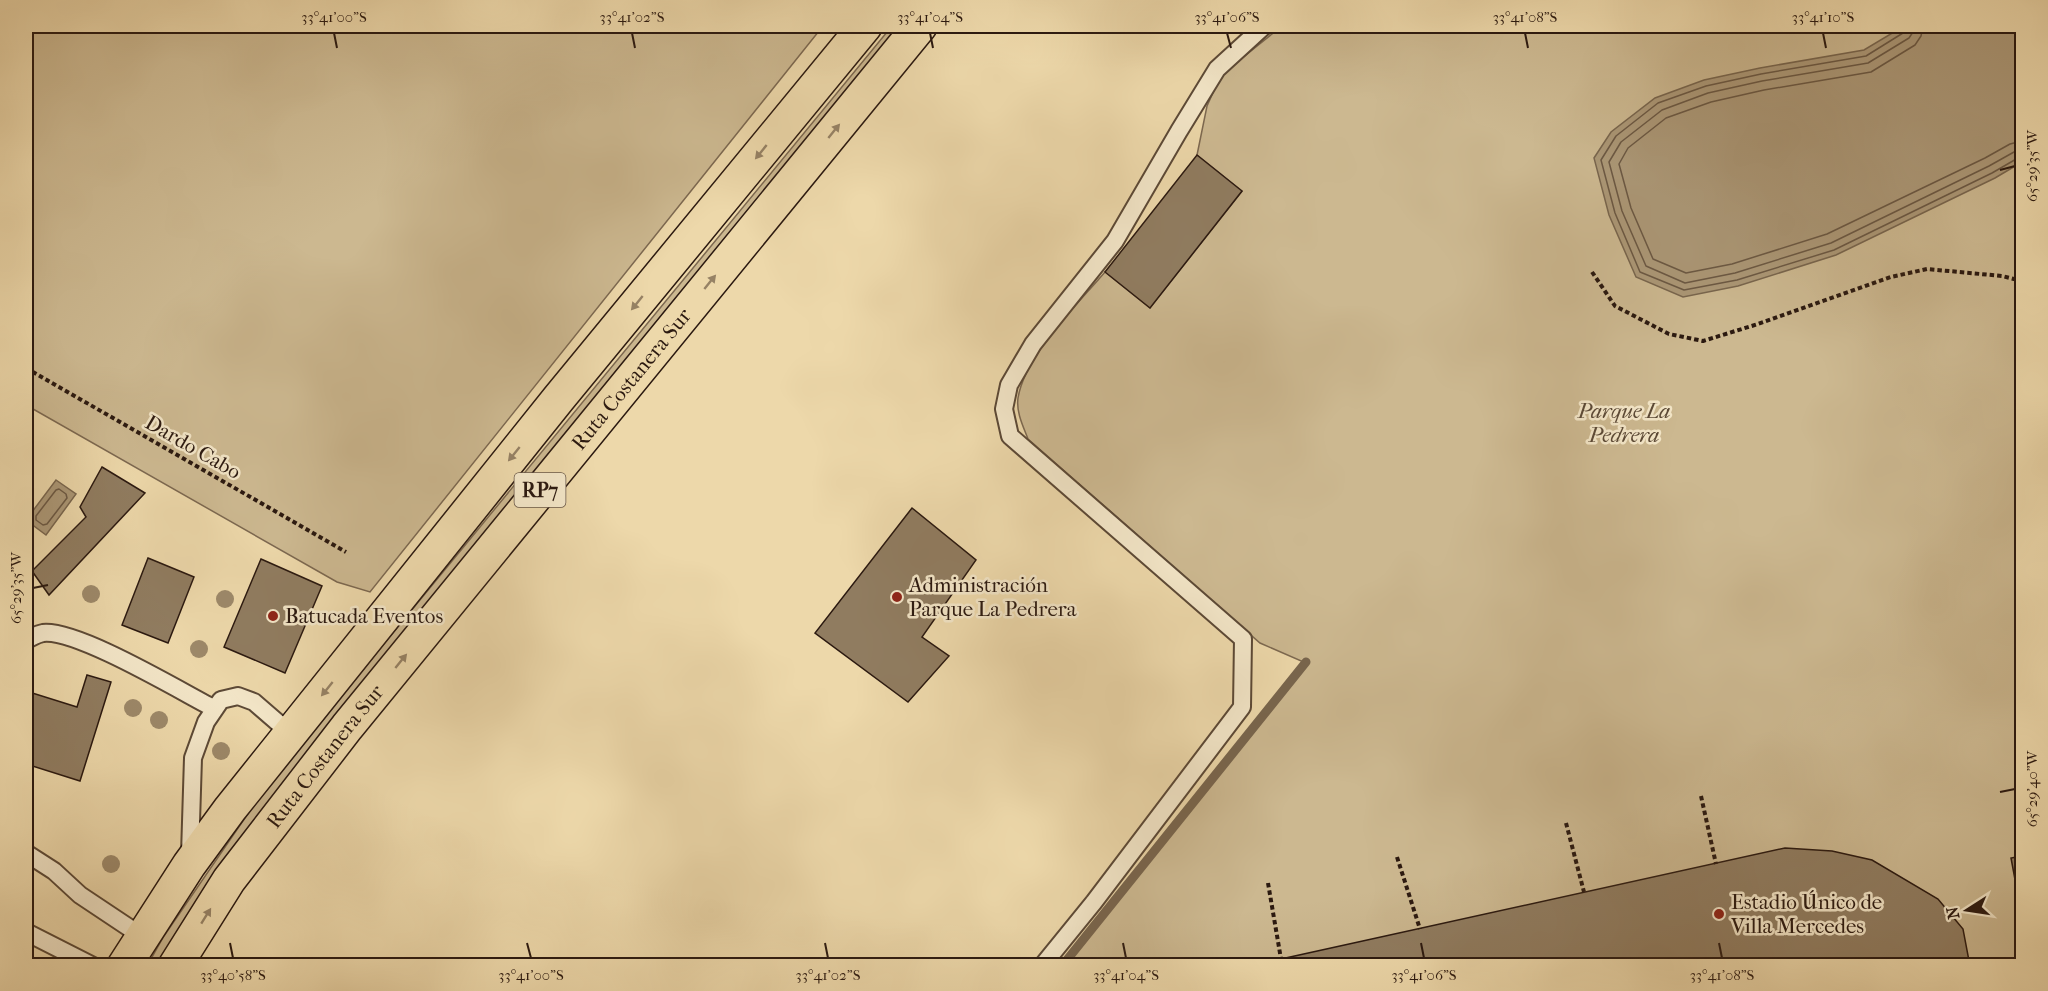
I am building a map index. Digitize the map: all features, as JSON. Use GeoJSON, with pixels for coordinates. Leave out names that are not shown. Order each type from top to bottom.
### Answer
{"type":"FeatureCollection","features":[{"type":"Feature","properties":{"kind":"main road","name":"Ruta Costanera Sur"},"geometry":{"type":"LineString","coordinates":[[124,966],[189,865],[230,809],[566,389],[865,26]]}},
{"type":"Feature","properties":{"kind":"main road","name":"Ruta Costanera Sur"},"geometry":{"type":"LineString","coordinates":[[175,966],[229,880],[347,727],[920,26]]}},
{"type":"Feature","properties":{"kind":"lane"},"geometry":{"type":"LineString","coordinates":[[1042,966],[1094,902],[1242,707],[1243,639],[1010,436],[1004,409],[1009,385],[1033,344],[1115,241],[1217,69],[1264,26]]}},
{"type":"Feature","properties":{"kind":"lane"},"geometry":{"type":"LineString","coordinates":[[26,640],[43,633],[72,637],[215,709]]}},
{"type":"Feature","properties":{"kind":"lane"},"geometry":{"type":"LineString","coordinates":[[189,865],[193,758],[206,722],[221,700],[238,696],[254,702],[291,734]]}},
{"type":"Feature","properties":{"kind":"lane"},"geometry":{"type":"LineString","coordinates":[[26,854],[54,871],[80,895],[143,937]]}},
{"type":"Feature","properties":{"kind":"lane"},"geometry":{"type":"LineString","coordinates":[[26,932],[93,966]]}},
{"type":"Feature","properties":{"kind":"path"},"geometry":{"type":"LineString","coordinates":[[1592,272],[1615,306],[1670,334],[1703,341],[1891,277],[1927,269],[2002,276],[2022,281]]}},
{"type":"Feature","properties":{"kind":"path","name":"Dardo Cabo"},"geometry":{"type":"LineString","coordinates":[[26,368],[346,552]]}},
{"type":"Feature","properties":{"kind":"path"},"geometry":{"type":"LineString","coordinates":[[1701,796],[1716,864]]}},
{"type":"Feature","properties":{"kind":"path"},"geometry":{"type":"LineString","coordinates":[[1566,823],[1584,892]]}},
{"type":"Feature","properties":{"kind":"path"},"geometry":{"type":"LineString","coordinates":[[1397,856],[1420,929]]}},
{"type":"Feature","properties":{"kind":"path"},"geometry":{"type":"LineString","coordinates":[[1268,883],[1281,959]]}},
{"type":"Feature","properties":{"kind":"green space"},"geometry":{"type":"Polygon","coordinates":[[[26,26],[823,26],[370,592],[337,582],[26,405],[26,26]]]}},
{"type":"Feature","properties":{"kind":"green space"},"geometry":{"type":"Polygon","coordinates":[[[892,26],[905,26],[159,965],[147,966],[164,936],[267,786],[892,26]]]}},
{"type":"Feature","properties":{"kind":"green space","name":"Parque La Pedrera"},"geometry":{"type":"Polygon","coordinates":[[[1282,26],[2022,26],[2022,965],[1063,965],[1306,663],[1260,643],[1028,439],[1019,414],[1018,398],[1023,382],[1041,348],[1105,272],[1150,308],[1242,191],[1197,155],[1207,106],[1221,75],[1282,26]]]}},
{"type":"Feature","properties":{"kind":"water"},"geometry":{"type":"Polygon","coordinates":[[[1904,26],[2022,26],[2022,162],[1995,178],[1836,255],[1738,286],[1683,297],[1636,277],[1609,215],[1594,158],[1611,132],[1655,98],[1704,80],[1864,50],[1904,26]]]}},
{"type":"Feature","properties":{"kind":"water"},"geometry":{"type":"Polygon","coordinates":[[[56,480],[76,494],[46,535],[26,520],[56,480]]]}},
{"type":"Feature","properties":{"kind":"building"},"geometry":{"type":"Polygon","coordinates":[[[1197,155],[1242,191],[1150,308],[1105,272],[1197,155]]]}},
{"type":"Feature","properties":{"kind":"building"},"geometry":{"type":"Polygon","coordinates":[[[102,467],[145,493],[49,595],[32,571],[86,517],[80,507],[102,467]]]}},
{"type":"Feature","properties":{"kind":"building","name":"Administración Parque La Pedrera"},"geometry":{"type":"Polygon","coordinates":[[[912,508],[976,560],[922,637],[949,656],[908,702],[815,633],[912,508]]]}},
{"type":"Feature","properties":{"kind":"building"},"geometry":{"type":"Polygon","coordinates":[[[148,558],[194,577],[168,643],[122,625],[148,558]]]}},
{"type":"Feature","properties":{"kind":"building","name":"Batucada Eventos"},"geometry":{"type":"Polygon","coordinates":[[[261,559],[322,586],[285,673],[224,647],[261,559]]]}},
{"type":"Feature","properties":{"kind":"building"},"geometry":{"type":"Polygon","coordinates":[[[87,675],[111,682],[80,781],[26,764],[26,691],[77,707],[87,675]]]}},
{"type":"Feature","properties":{"kind":"building","name":"Estadio Único de Villa Mercedes"},"geometry":{"type":"Polygon","coordinates":[[[1785,848],[1832,851],[1872,860],[1938,899],[1963,929],[1970,966],[1260,966],[1281,959],[1785,848]]]}},
{"type":"Feature","properties":{"kind":"building"},"geometry":{"type":"Polygon","coordinates":[[[2022,856],[2022,917],[2011,858],[2022,856]]]}},
{"type":"Feature","properties":{"kind":"waterway"},"geometry":{"type":"LineString","coordinates":[[1062,966],[1306,662]]}},
{"type":"Feature","properties":{"kind":"place","name":"Administración Parque La Pedrera"},"geometry":{"type":"Point","coordinates":[897,597]}},
{"type":"Feature","properties":{"kind":"place","name":"Batucada Eventos"},"geometry":{"type":"Point","coordinates":[273,616]}},
{"type":"Feature","properties":{"kind":"place","name":"Estadio Único de Villa Mercedes"},"geometry":{"type":"Point","coordinates":[1719,914]}}]}
